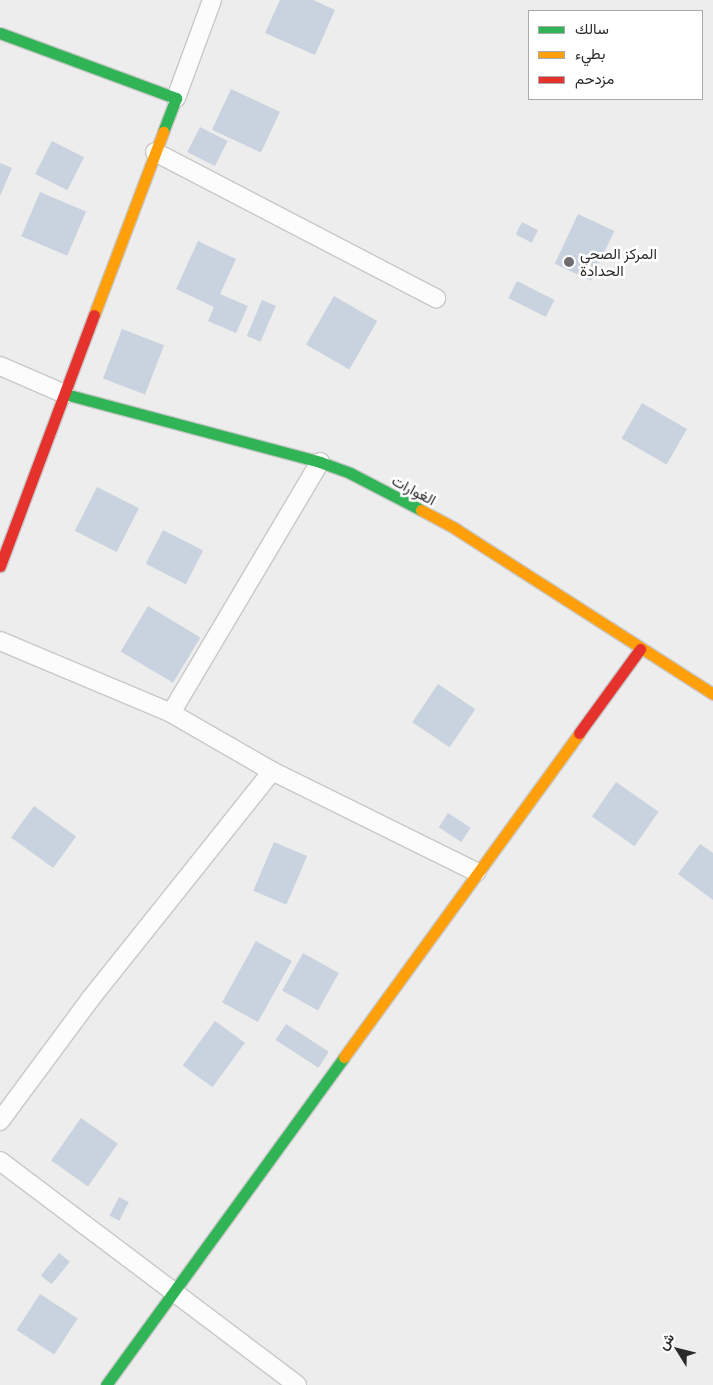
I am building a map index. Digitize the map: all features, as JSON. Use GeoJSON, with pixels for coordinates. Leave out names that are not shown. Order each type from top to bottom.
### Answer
{"type":"FeatureCollection","features":[{"type":"Feature","properties":{"kind":"street"},"geometry":{"type":"LineString","coordinates":[[0,566],[212,0]]}},
{"type":"Feature","properties":{"kind":"street"},"geometry":{"type":"LineString","coordinates":[[0,33],[176,98]]}},
{"type":"Feature","properties":{"kind":"street"},"geometry":{"type":"LineString","coordinates":[[155,152],[436,298]]}},
{"type":"Feature","properties":{"kind":"street"},"geometry":{"type":"LineString","coordinates":[[0,366],[65,394]]}},
{"type":"Feature","properties":{"kind":"street","name":"الغوارات"},"geometry":{"type":"LineString","coordinates":[[65,394],[270,451],[320,462],[350,473],[456,529],[640,649],[713,694]]}},
{"type":"Feature","properties":{"kind":"street"},"geometry":{"type":"LineString","coordinates":[[171,713],[320,462]]}},
{"type":"Feature","properties":{"kind":"street"},"geometry":{"type":"LineString","coordinates":[[0,641],[171,713],[272,771],[476,872]]}},
{"type":"Feature","properties":{"kind":"street"},"geometry":{"type":"LineString","coordinates":[[106,1385],[476,872],[640,649]]}},
{"type":"Feature","properties":{"kind":"street"},"geometry":{"type":"LineString","coordinates":[[0,1121],[91,998],[272,771]]}},
{"type":"Feature","properties":{"kind":"street"},"geometry":{"type":"LineString","coordinates":[[0,1161],[175,1290],[297,1385]]}},
{"type":"Feature","properties":{"kind":"building"},"geometry":{"type":"Polygon","coordinates":[[[280,0],[313,0],[335,10],[315,55],[265,33],[280,0]]]}},
{"type":"Feature","properties":{"kind":"building"},"geometry":{"type":"Polygon","coordinates":[[[231,89],[280,112],[261,153],[212,130],[231,89]]]}},
{"type":"Feature","properties":{"kind":"building"},"geometry":{"type":"Polygon","coordinates":[[[200,127],[228,141],[215,166],[187,152],[200,127]]]}},
{"type":"Feature","properties":{"kind":"building"},"geometry":{"type":"Polygon","coordinates":[[[52,141],[84,157],[67,190],[35,174],[52,141]]]}},
{"type":"Feature","properties":{"kind":"building"},"geometry":{"type":"Polygon","coordinates":[[[0,163],[12,168],[0,196],[0,163]]]}},
{"type":"Feature","properties":{"kind":"building"},"geometry":{"type":"Polygon","coordinates":[[[40,192],[86,212],[67,256],[21,236],[40,192]]]}},
{"type":"Feature","properties":{"kind":"building"},"geometry":{"type":"Polygon","coordinates":[[[578,214],[614,231],[591,281],[555,264],[578,214]]]}},
{"type":"Feature","properties":{"kind":"building"},"geometry":{"type":"Polygon","coordinates":[[[522,222],[538,230],[532,243],[516,234],[522,222]]]}},
{"type":"Feature","properties":{"kind":"building"},"geometry":{"type":"Polygon","coordinates":[[[198,241],[236,259],[220,294],[248,306],[236,333],[208,321],[214,307],[176,289],[198,241]]]}},
{"type":"Feature","properties":{"kind":"building"},"geometry":{"type":"Polygon","coordinates":[[[517,281],[554,300],[546,317],[508,298],[517,281]]]}},
{"type":"Feature","properties":{"kind":"building"},"geometry":{"type":"Polygon","coordinates":[[[334,296],[377,321],[349,369],[306,344],[334,296]]]}},
{"type":"Feature","properties":{"kind":"building"},"geometry":{"type":"Polygon","coordinates":[[[262,300],[276,306],[261,342],[247,336],[262,300]]]}},
{"type":"Feature","properties":{"kind":"building"},"geometry":{"type":"Polygon","coordinates":[[[122,329],[164,345],[145,395],[103,378],[122,329]]]}},
{"type":"Feature","properties":{"kind":"building"},"geometry":{"type":"Polygon","coordinates":[[[642,403],[687,429],[667,465],[622,439],[642,403]]]}},
{"type":"Feature","properties":{"kind":"building"},"geometry":{"type":"Polygon","coordinates":[[[97,487],[139,508],[117,552],[75,531],[97,487]]]}},
{"type":"Feature","properties":{"kind":"building"},"geometry":{"type":"Polygon","coordinates":[[[163,530],[203,550],[186,584],[146,564],[163,530]]]}},
{"type":"Feature","properties":{"kind":"building"},"geometry":{"type":"Polygon","coordinates":[[[148,606],[200,637],[173,683],[121,651],[148,606]]]}},
{"type":"Feature","properties":{"kind":"building"},"geometry":{"type":"Polygon","coordinates":[[[438,684],[475,709],[450,747],[412,722],[438,684]]]}},
{"type":"Feature","properties":{"kind":"building"},"geometry":{"type":"Polygon","coordinates":[[[616,782],[659,812],[635,846],[592,816],[616,782]]]}},
{"type":"Feature","properties":{"kind":"building"},"geometry":{"type":"Polygon","coordinates":[[[34,806],[76,837],[53,868],[11,838],[34,806]]]}},
{"type":"Feature","properties":{"kind":"building"},"geometry":{"type":"Polygon","coordinates":[[[448,813],[471,828],[461,842],[439,827],[448,813]]]}},
{"type":"Feature","properties":{"kind":"building"},"geometry":{"type":"Polygon","coordinates":[[[274,842],[307,856],[286,905],[253,891],[274,842]]]}},
{"type":"Feature","properties":{"kind":"building"},"geometry":{"type":"Polygon","coordinates":[[[700,844],[713,853],[713,900],[678,874],[700,844]]]}},
{"type":"Feature","properties":{"kind":"building"},"geometry":{"type":"Polygon","coordinates":[[[256,941],[292,961],[258,1022],[222,1002],[256,941]]]}},
{"type":"Feature","properties":{"kind":"building"},"geometry":{"type":"Polygon","coordinates":[[[303,953],[339,973],[318,1010],[282,991],[303,953]]]}},
{"type":"Feature","properties":{"kind":"building"},"geometry":{"type":"Polygon","coordinates":[[[215,1021],[245,1043],[213,1087],[183,1065],[215,1021]]]}},
{"type":"Feature","properties":{"kind":"building"},"geometry":{"type":"Polygon","coordinates":[[[286,1024],[329,1052],[318,1068],[276,1040],[286,1024]]]}},
{"type":"Feature","properties":{"kind":"building"},"geometry":{"type":"Polygon","coordinates":[[[81,1118],[118,1144],[88,1186],[51,1161],[81,1118]]]}},
{"type":"Feature","properties":{"kind":"building"},"geometry":{"type":"Polygon","coordinates":[[[119,1197],[129,1202],[119,1221],[109,1216],[119,1197]]]}},
{"type":"Feature","properties":{"kind":"building"},"geometry":{"type":"Polygon","coordinates":[[[59,1253],[70,1262],[52,1284],[41,1276],[59,1253]]]}},
{"type":"Feature","properties":{"kind":"building"},"geometry":{"type":"Polygon","coordinates":[[[40,1294],[78,1319],[54,1355],[17,1330],[40,1294]]]}},
{"type":"Feature","properties":{"kind":"traffic: fast"},"geometry":{"type":"LineString","coordinates":[[0,33],[176,98],[163,132]]}},
{"type":"Feature","properties":{"kind":"traffic: fast"},"geometry":{"type":"LineString","coordinates":[[65,394],[320,462],[350,473],[421,510]]}},
{"type":"Feature","properties":{"kind":"traffic: fast"},"geometry":{"type":"LineString","coordinates":[[106,1385],[344,1057]]}},
{"type":"Feature","properties":{"kind":"traffic: slow"},"geometry":{"type":"LineString","coordinates":[[94,315],[163,132]]}},
{"type":"Feature","properties":{"kind":"traffic: slow"},"geometry":{"type":"LineString","coordinates":[[421,510],[456,529],[713,694]]}},
{"type":"Feature","properties":{"kind":"traffic: slow"},"geometry":{"type":"LineString","coordinates":[[344,1057],[579,733]]}},
{"type":"Feature","properties":{"kind":"traffic: jam"},"geometry":{"type":"LineString","coordinates":[[0,566],[94,315]]}},
{"type":"Feature","properties":{"kind":"traffic: jam"},"geometry":{"type":"LineString","coordinates":[[579,733],[640,649]]}},
{"type":"Feature","properties":{"kind":"place","name":"المركز الصحي الحدادة"},"geometry":{"type":"Point","coordinates":[569,262]}}]}
